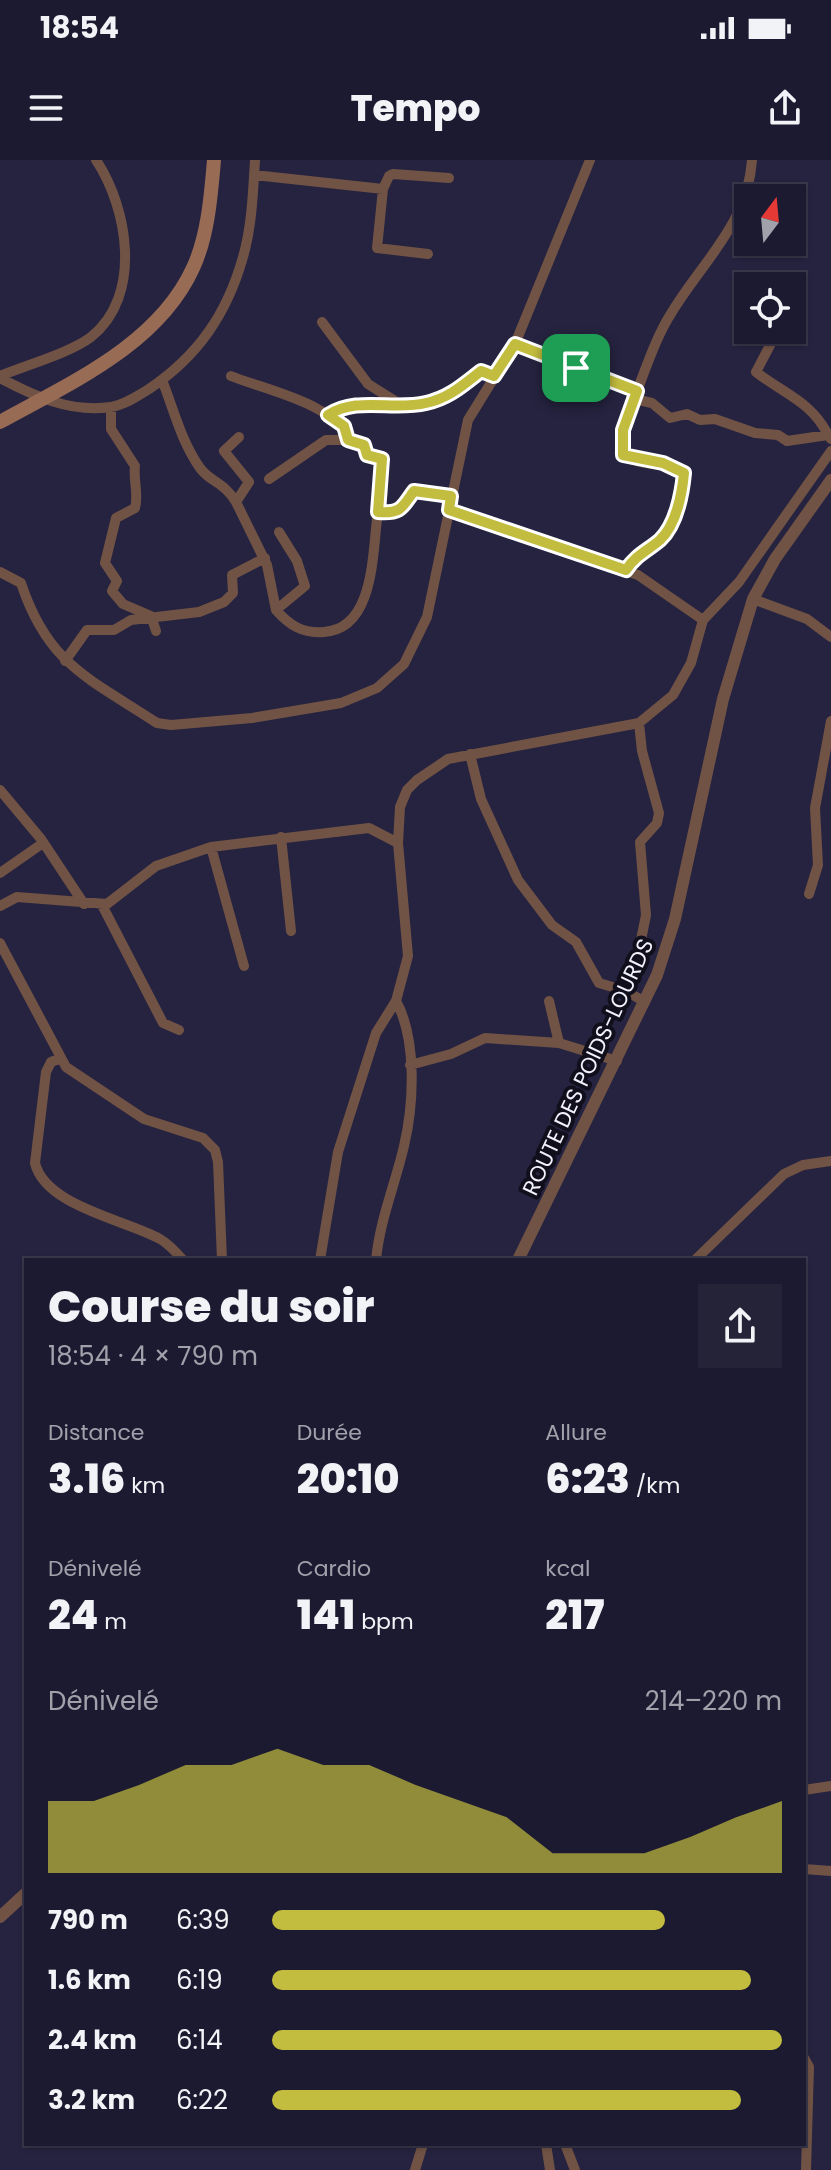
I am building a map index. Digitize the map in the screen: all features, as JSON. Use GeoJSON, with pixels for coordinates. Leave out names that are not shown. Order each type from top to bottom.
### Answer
{"type":"FeatureCollection","features":[{"type":"Feature","properties":{"kind":"main road"},"geometry":{"type":"LineString","coordinates":[[0,422],[146,334],[173,302],[195,265],[210,200],[214,160]]}},
{"type":"Feature","properties":{"kind":"street"},"geometry":{"type":"LineString","coordinates":[[0,377],[85,341],[111,312],[122,278],[123,222],[110,184],[96,160]]}},
{"type":"Feature","properties":{"kind":"street"},"geometry":{"type":"LineString","coordinates":[[0,377],[41,399],[72,406],[111,407],[162,380],[201,345],[229,299],[247,240],[255,160]]}},
{"type":"Feature","properties":{"kind":"street"},"geometry":{"type":"LineString","coordinates":[[0,572],[21,583],[36,624],[65,661],[164,725],[252,718],[351,699],[377,688],[410,657],[427,617],[470,413],[515,344],[590,160]]}},
{"type":"Feature","properties":{"kind":"street"},"geometry":{"type":"LineString","coordinates":[[626,570],[636,555],[660,540],[671,526],[684,476],[681,470],[663,463],[623,455],[623,430],[673,309],[738,217],[748,189],[752,160]]}},
{"type":"Feature","properties":{"kind":"street"},"geometry":{"type":"LineString","coordinates":[[428,254],[377,248],[383,189],[393,174],[449,178]]}},
{"type":"Feature","properties":{"kind":"street"},"geometry":{"type":"LineString","coordinates":[[254,175],[383,189]]}},
{"type":"Feature","properties":{"kind":"street"},"geometry":{"type":"LineString","coordinates":[[322,322],[368,384],[403,406]]}},
{"type":"Feature","properties":{"kind":"street"},"geometry":{"type":"LineString","coordinates":[[515,344],[652,403],[670,418],[688,414],[700,420],[715,419],[755,433],[778,435],[787,441],[830,437],[817,414],[756,372],[771,344]]}},
{"type":"Feature","properties":{"kind":"street"},"geometry":{"type":"LineString","coordinates":[[328,415],[354,403],[403,406],[449,395],[481,371],[494,376],[502,365]]}},
{"type":"Feature","properties":{"kind":"street"},"geometry":{"type":"LineString","coordinates":[[231,376],[309,402],[344,426],[348,440]]}},
{"type":"Feature","properties":{"kind":"street"},"geometry":{"type":"LineString","coordinates":[[162,380],[185,444],[206,475],[225,485],[265,558],[276,610],[294,626],[313,633],[338,629],[355,616],[370,573],[382,459],[367,455],[364,445],[348,440],[326,440],[269,479]]}},
{"type":"Feature","properties":{"kind":"street"},"geometry":{"type":"LineString","coordinates":[[111,407],[111,429],[135,466],[133,482],[137,501],[135,508],[116,518],[105,563],[117,581],[112,591],[123,604],[151,616],[156,631]]}},
{"type":"Feature","properties":{"kind":"street"},"geometry":{"type":"LineString","coordinates":[[236,502],[249,482],[224,451],[239,437]]}},
{"type":"Feature","properties":{"kind":"street"},"geometry":{"type":"LineString","coordinates":[[320,1258],[338,1152],[376,1033],[396,1001],[409,945],[398,843],[400,807],[407,790],[437,764],[470,754],[639,723],[673,695],[691,663],[703,620],[739,582],[831,451]]}},
{"type":"Feature","properties":{"kind":"street","name":"ROUTE DES POIDS-LOURDS"},"geometry":{"type":"LineString","coordinates":[[519,1258],[645,1002],[675,919],[723,699],[753,599],[775,559],[831,480]]}},
{"type":"Feature","properties":{"kind":"street"},"geometry":{"type":"LineString","coordinates":[[378,512],[397,513],[405,508],[414,491],[451,496]]}},
{"type":"Feature","properties":{"kind":"street"},"geometry":{"type":"LineString","coordinates":[[449,510],[626,570],[703,620]]}},
{"type":"Feature","properties":{"kind":"street"},"geometry":{"type":"LineString","coordinates":[[276,610],[305,586],[297,561],[279,532]]}},
{"type":"Feature","properties":{"kind":"street"},"geometry":{"type":"LineString","coordinates":[[65,661],[87,630],[118,629],[131,620],[199,612],[224,602],[233,593],[232,575],[265,558]]}},
{"type":"Feature","properties":{"kind":"street"},"geometry":{"type":"LineString","coordinates":[[753,599],[807,619],[831,637]]}},
{"type":"Feature","properties":{"kind":"street"},"geometry":{"type":"LineString","coordinates":[[809,894],[818,865],[815,808],[831,721]]}},
{"type":"Feature","properties":{"kind":"street"},"geometry":{"type":"LineString","coordinates":[[639,723],[642,751],[659,813],[657,823],[640,842],[646,915],[641,940]]}},
{"type":"Feature","properties":{"kind":"street"},"geometry":{"type":"LineString","coordinates":[[470,754],[481,799],[518,880],[552,925],[576,942],[599,983],[629,992],[645,1002]]}},
{"type":"Feature","properties":{"kind":"street"},"geometry":{"type":"LineString","coordinates":[[0,790],[43,843],[84,904]]}},
{"type":"Feature","properties":{"kind":"street"},"geometry":{"type":"LineString","coordinates":[[0,906],[17,897],[102,905],[113,902],[156,866],[211,847],[369,828],[398,843]]}},
{"type":"Feature","properties":{"kind":"street"},"geometry":{"type":"LineString","coordinates":[[281,837],[291,931]]}},
{"type":"Feature","properties":{"kind":"street"},"geometry":{"type":"LineString","coordinates":[[0,873],[43,843]]}},
{"type":"Feature","properties":{"kind":"street"},"geometry":{"type":"LineString","coordinates":[[211,847],[244,966]]}},
{"type":"Feature","properties":{"kind":"street"},"geometry":{"type":"LineString","coordinates":[[102,905],[163,1023],[179,1030]]}},
{"type":"Feature","properties":{"kind":"street"},"geometry":{"type":"LineString","coordinates":[[0,943],[59,1059],[144,1119],[209,1142],[218,1162],[222,1258]]}},
{"type":"Feature","properties":{"kind":"street"},"geometry":{"type":"LineString","coordinates":[[376,1258],[383,1213],[407,1135],[410,1032],[396,1001]]}},
{"type":"Feature","properties":{"kind":"street"},"geometry":{"type":"LineString","coordinates":[[549,1001],[559,1043]]}},
{"type":"Feature","properties":{"kind":"street"},"geometry":{"type":"LineString","coordinates":[[410,1065],[451,1054],[485,1038],[559,1043],[617,1061]]}},
{"type":"Feature","properties":{"kind":"street"},"geometry":{"type":"LineString","coordinates":[[59,1059],[51,1062],[46,1072],[35,1163],[38,1173],[62,1196],[156,1237],[181,1258]]}},
{"type":"Feature","properties":{"kind":"street"},"geometry":{"type":"LineString","coordinates":[[697,1258],[784,1174],[803,1165],[831,1161]]}},
{"type":"Feature","properties":{"kind":"street"},"geometry":{"type":"LineString","coordinates":[[806,1790],[831,1786]]}},
{"type":"Feature","properties":{"kind":"street"},"geometry":{"type":"LineString","coordinates":[[806,1869],[831,1871]]}},
{"type":"Feature","properties":{"kind":"street"},"geometry":{"type":"LineString","coordinates":[[0,1917],[24,1895]]}},
{"type":"Feature","properties":{"kind":"street"},"geometry":{"type":"LineString","coordinates":[[806,2062],[809,2067],[806,2170]]}},
{"type":"Feature","properties":{"kind":"street"},"geometry":{"type":"LineString","coordinates":[[415,2170],[422,2146]]}},
{"type":"Feature","properties":{"kind":"street"},"geometry":{"type":"LineString","coordinates":[[546,2146],[550,2170]]}},
{"type":"Feature","properties":{"kind":"street"},"geometry":{"type":"LineString","coordinates":[[566,2146],[575,2170]]}},
{"type":"Feature","properties":{"kind":"route"},"geometry":{"type":"LineString","coordinates":[[515,344],[576,368],[637,391],[623,430],[623,455],[633,460],[663,463],[684,473],[671,526],[660,540],[636,555],[626,570],[449,510],[451,496],[414,491],[405,508],[397,513],[378,512],[382,459],[365,454],[364,445],[348,440],[342,423],[328,415],[354,403],[403,406],[440,399],[464,386],[481,371],[494,376],[515,344]]}}]}
